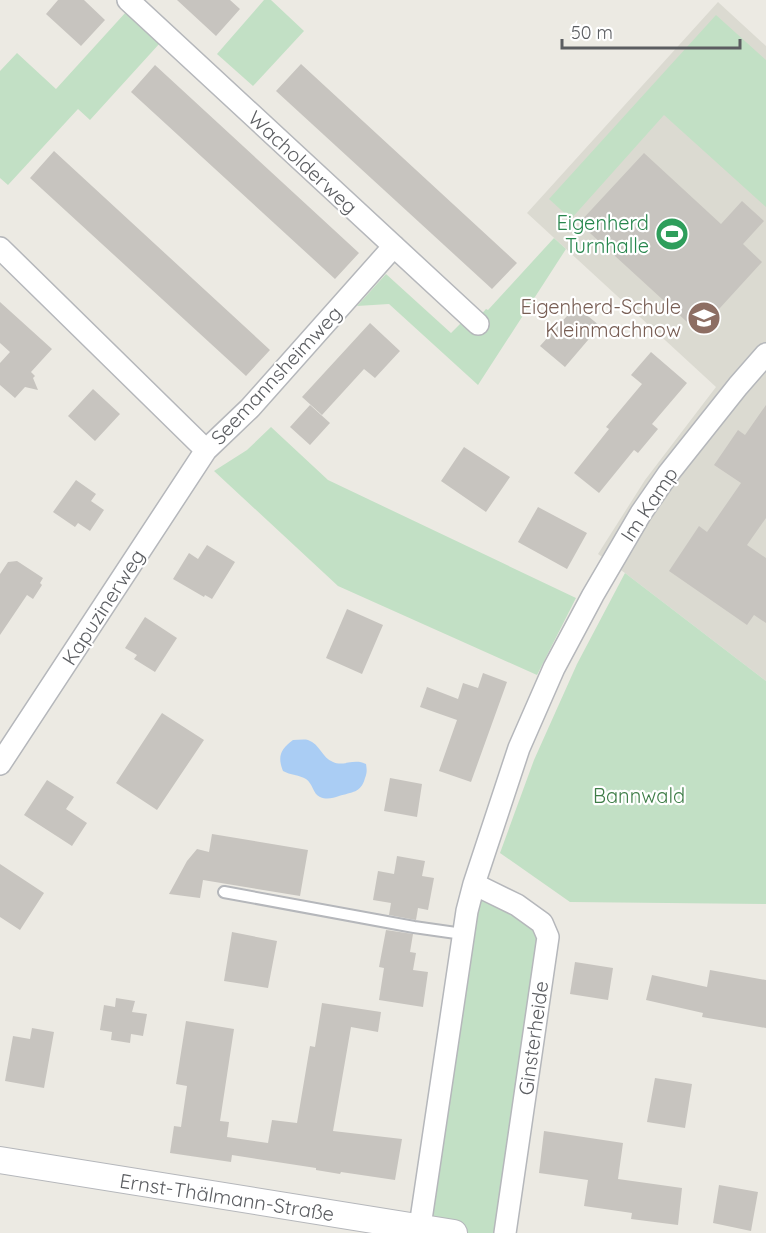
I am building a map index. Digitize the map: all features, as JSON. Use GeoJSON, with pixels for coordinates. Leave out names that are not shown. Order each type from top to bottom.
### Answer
{"type":"FeatureCollection","features":[{"type":"Feature","properties":{"kind":"street","name":"Wacholderweg"},"geometry":{"type":"LineString","coordinates":[[128,0],[478,324]]}},
{"type":"Feature","properties":{"kind":"street","name":"Seemannsheimweg"},"geometry":{"type":"LineString","coordinates":[[0,248],[206,450],[250,408],[394,246]]}},
{"type":"Feature","properties":{"kind":"street","name":"Im Kamp"},"geometry":{"type":"LineString","coordinates":[[474,884],[519,748],[554,668],[604,574],[641,513],[675,466],[766,354]]}},
{"type":"Feature","properties":{"kind":"street","name":"Kapuzinerweg"},"geometry":{"type":"LineString","coordinates":[[0,764],[206,450]]}},
{"type":"Feature","properties":{"kind":"street"},"geometry":{"type":"LineString","coordinates":[[420,1230],[463,934],[474,884]]}},
{"type":"Feature","properties":{"kind":"street","name":"Ginsterheide"},"geometry":{"type":"LineString","coordinates":[[474,884],[517,905],[542,923],[548,937],[506,1233]]}},
{"type":"Feature","properties":{"kind":"street","name":"Ernst-Thälmann-Straße"},"geometry":{"type":"LineString","coordinates":[[0,1160],[420,1230],[454,1233]]}},
{"type":"Feature","properties":{"kind":"lane"},"geometry":{"type":"LineString","coordinates":[[224,892],[463,934]]}},
{"type":"Feature","properties":{"kind":"shaded area","name":"Eigenherd-Schule Kleinmachnow"},"geometry":{"type":"Polygon","coordinates":[[[718,2],[766,46],[766,681],[598,554],[645,480],[716,387],[527,213],[718,2]]]}},
{"type":"Feature","properties":{"kind":"green space"},"geometry":{"type":"Polygon","coordinates":[[[264,0],[271,0],[304,31],[253,86],[217,54],[264,0]]]}},
{"type":"Feature","properties":{"kind":"green space"},"geometry":{"type":"Polygon","coordinates":[[[126,12],[160,43],[90,120],[78,109],[8,185],[0,178],[0,71],[17,53],[56,89],[126,12]]]}},
{"type":"Feature","properties":{"kind":"green space"},"geometry":{"type":"Polygon","coordinates":[[[716,15],[766,60],[766,207],[664,115],[571,219],[549,199],[716,15]]]}},
{"type":"Feature","properties":{"kind":"green space"},"geometry":{"type":"Polygon","coordinates":[[[554,238],[566,249],[478,385],[389,304],[357,306],[386,274],[451,333],[463,321],[470,327],[554,238]]]}},
{"type":"Feature","properties":{"kind":"green space"},"geometry":{"type":"Polygon","coordinates":[[[271,427],[328,480],[576,598],[537,675],[338,586],[214,471],[247,450],[271,427]]]}},
{"type":"Feature","properties":{"kind":"green space","name":"Bannwald"},"geometry":{"type":"Polygon","coordinates":[[[625,573],[766,681],[766,904],[570,902],[500,853],[534,760],[577,664],[625,573]]]}},
{"type":"Feature","properties":{"kind":"green space"},"geometry":{"type":"Polygon","coordinates":[[[474,884],[542,923],[505,1233],[419,1233],[474,884]]]}},
{"type":"Feature","properties":{"kind":"water"},"geometry":{"type":"Polygon","coordinates":[[[293,740],[312,742],[329,760],[337,763],[362,762],[366,764],[366,775],[361,787],[332,798],[318,796],[306,779],[283,771],[280,761],[281,753],[293,740]]]}},
{"type":"Feature","properties":{"kind":"building"},"geometry":{"type":"Polygon","coordinates":[[[58,0],[84,0],[105,20],[81,46],[46,14],[58,0]]]}},
{"type":"Feature","properties":{"kind":"building"},"geometry":{"type":"Polygon","coordinates":[[[177,0],[230,0],[240,9],[216,36],[177,0]]]}},
{"type":"Feature","properties":{"kind":"building"},"geometry":{"type":"Polygon","coordinates":[[[301,64],[517,263],[492,289],[276,91],[301,64]]]}},
{"type":"Feature","properties":{"kind":"building"},"geometry":{"type":"Polygon","coordinates":[[[155,65],[359,253],[335,279],[131,92],[155,65]]]}},
{"type":"Feature","properties":{"kind":"building"},"geometry":{"type":"Polygon","coordinates":[[[54,151],[270,350],[246,376],[30,178],[54,151]]]}},
{"type":"Feature","properties":{"kind":"building","name":"Eigenherd Turnhalle"},"geometry":{"type":"Polygon","coordinates":[[[644,153],[721,224],[742,201],[764,221],[743,244],[762,262],[698,332],[579,223],[644,153]]]}},
{"type":"Feature","properties":{"kind":"building"},"geometry":{"type":"Polygon","coordinates":[[[0,302],[52,349],[31,372],[35,376],[33,378],[38,390],[25,387],[15,398],[0,385],[0,363],[10,352],[0,343],[0,302]]]}},
{"type":"Feature","properties":{"kind":"building"},"geometry":{"type":"Polygon","coordinates":[[[576,306],[600,326],[565,367],[540,346],[576,306]]]}},
{"type":"Feature","properties":{"kind":"building"},"geometry":{"type":"Polygon","coordinates":[[[370,323],[400,351],[375,378],[364,369],[322,415],[302,397],[370,323]]]}},
{"type":"Feature","properties":{"kind":"building"},"geometry":{"type":"Polygon","coordinates":[[[651,352],[687,383],[652,424],[658,429],[638,453],[634,450],[599,493],[574,473],[609,429],[606,427],[642,384],[631,375],[651,352]]]}},
{"type":"Feature","properties":{"kind":"building"},"geometry":{"type":"Polygon","coordinates":[[[93,389],[120,414],[95,441],[68,416],[93,389]]]}},
{"type":"Feature","properties":{"kind":"building"},"geometry":{"type":"Polygon","coordinates":[[[310,405],[330,423],[310,445],[290,427],[310,405]]]}},
{"type":"Feature","properties":{"kind":"building"},"geometry":{"type":"Polygon","coordinates":[[[766,405],[766,518],[747,545],[766,558],[766,623],[754,615],[747,625],[669,571],[699,526],[707,532],[741,483],[714,465],[738,430],[745,435],[766,405]]]}},
{"type":"Feature","properties":{"kind":"building"},"geometry":{"type":"Polygon","coordinates":[[[464,447],[510,477],[486,512],[441,481],[464,447]]]}},
{"type":"Feature","properties":{"kind":"building"},"geometry":{"type":"Polygon","coordinates":[[[76,480],[96,494],[91,501],[104,510],[90,531],[78,523],[75,527],[53,512],[76,480]]]}},
{"type":"Feature","properties":{"kind":"building"},"geometry":{"type":"Polygon","coordinates":[[[538,507],[587,533],[567,569],[518,542],[538,507]]]}},
{"type":"Feature","properties":{"kind":"building"},"geometry":{"type":"Polygon","coordinates":[[[207,545],[235,562],[212,599],[205,595],[204,597],[173,579],[189,553],[198,559],[207,545]]]}},
{"type":"Feature","properties":{"kind":"building"},"geometry":{"type":"Polygon","coordinates":[[[17,561],[43,578],[40,583],[42,585],[33,599],[27,595],[0,635],[0,574],[8,562],[17,561]]]}},
{"type":"Feature","properties":{"kind":"building"},"geometry":{"type":"Polygon","coordinates":[[[347,609],[383,625],[362,674],[326,658],[347,609]]]}},
{"type":"Feature","properties":{"kind":"building"},"geometry":{"type":"Polygon","coordinates":[[[145,617],[177,638],[155,672],[134,659],[137,655],[125,648],[145,617]]]}},
{"type":"Feature","properties":{"kind":"building"},"geometry":{"type":"Polygon","coordinates":[[[483,673],[507,682],[471,782],[439,771],[457,720],[420,707],[427,687],[458,699],[463,683],[478,688],[483,673]]]}},
{"type":"Feature","properties":{"kind":"building"},"geometry":{"type":"Polygon","coordinates":[[[162,713],[204,740],[157,810],[116,783],[162,713]]]}},
{"type":"Feature","properties":{"kind":"building"},"geometry":{"type":"Polygon","coordinates":[[[390,778],[422,784],[417,817],[384,811],[390,778]]]}},
{"type":"Feature","properties":{"kind":"building"},"geometry":{"type":"Polygon","coordinates":[[[47,780],[74,797],[66,809],[87,823],[72,846],[24,815],[47,780]]]}},
{"type":"Feature","properties":{"kind":"building"},"geometry":{"type":"Polygon","coordinates":[[[212,834],[308,850],[300,896],[203,880],[200,898],[169,894],[187,861],[197,849],[209,852],[212,834]]]}},
{"type":"Feature","properties":{"kind":"building"},"geometry":{"type":"Polygon","coordinates":[[[397,856],[425,861],[422,876],[434,878],[428,910],[418,908],[416,920],[389,915],[391,903],[373,900],[378,871],[394,874],[397,856]]]}},
{"type":"Feature","properties":{"kind":"building"},"geometry":{"type":"Polygon","coordinates":[[[0,864],[44,893],[20,930],[0,917],[0,864]]]}},
{"type":"Feature","properties":{"kind":"building"},"geometry":{"type":"Polygon","coordinates":[[[386,930],[413,934],[410,952],[416,953],[413,970],[428,972],[423,1007],[379,1000],[384,968],[379,967],[386,930]]]}},
{"type":"Feature","properties":{"kind":"building"},"geometry":{"type":"Polygon","coordinates":[[[232,932],[277,941],[268,988],[224,981],[232,932]]]}},
{"type":"Feature","properties":{"kind":"building"},"geometry":{"type":"Polygon","coordinates":[[[575,962],[613,968],[608,1000],[570,994],[575,962]]]}},
{"type":"Feature","properties":{"kind":"building"},"geometry":{"type":"Polygon","coordinates":[[[710,970],[766,980],[766,1028],[702,1017],[703,1013],[646,1000],[652,975],[707,987],[710,970]]]}},
{"type":"Feature","properties":{"kind":"building"},"geometry":{"type":"Polygon","coordinates":[[[116,998],[135,1001],[132,1012],[147,1014],[143,1036],[131,1034],[130,1043],[111,1040],[112,1032],[100,1030],[104,1005],[115,1007],[116,998]]]}},
{"type":"Feature","properties":{"kind":"building"},"geometry":{"type":"Polygon","coordinates":[[[322,1003],[381,1012],[378,1032],[351,1027],[333,1131],[402,1139],[395,1180],[341,1172],[340,1174],[232,1155],[231,1162],[170,1153],[174,1126],[181,1127],[187,1086],[176,1084],[186,1021],[234,1029],[220,1121],[229,1122],[227,1137],[268,1143],[272,1120],[297,1123],[310,1046],[315,1047],[322,1003]]]}},
{"type":"Feature","properties":{"kind":"building"},"geometry":{"type":"Polygon","coordinates":[[[32,1028],[54,1032],[44,1088],[5,1081],[13,1036],[30,1039],[32,1028]]]}},
{"type":"Feature","properties":{"kind":"building"},"geometry":{"type":"Polygon","coordinates":[[[655,1078],[692,1084],[685,1128],[647,1122],[655,1078]]]}},
{"type":"Feature","properties":{"kind":"building"},"geometry":{"type":"Polygon","coordinates":[[[544,1131],[623,1143],[618,1179],[682,1188],[678,1225],[631,1219],[632,1213],[584,1206],[588,1180],[539,1173],[544,1131]]]}},
{"type":"Feature","properties":{"kind":"building"},"geometry":{"type":"Polygon","coordinates":[[[719,1185],[758,1192],[751,1231],[713,1223],[719,1185]]]}},
{"type":"Feature","properties":{"kind":"place","name":"Eigenherd Turnhalle"},"geometry":{"type":"Point","coordinates":[672,234]}},
{"type":"Feature","properties":{"kind":"place","name":"Eigenherd-Schule Kleinmachnow"},"geometry":{"type":"Point","coordinates":[704,318]}}]}
